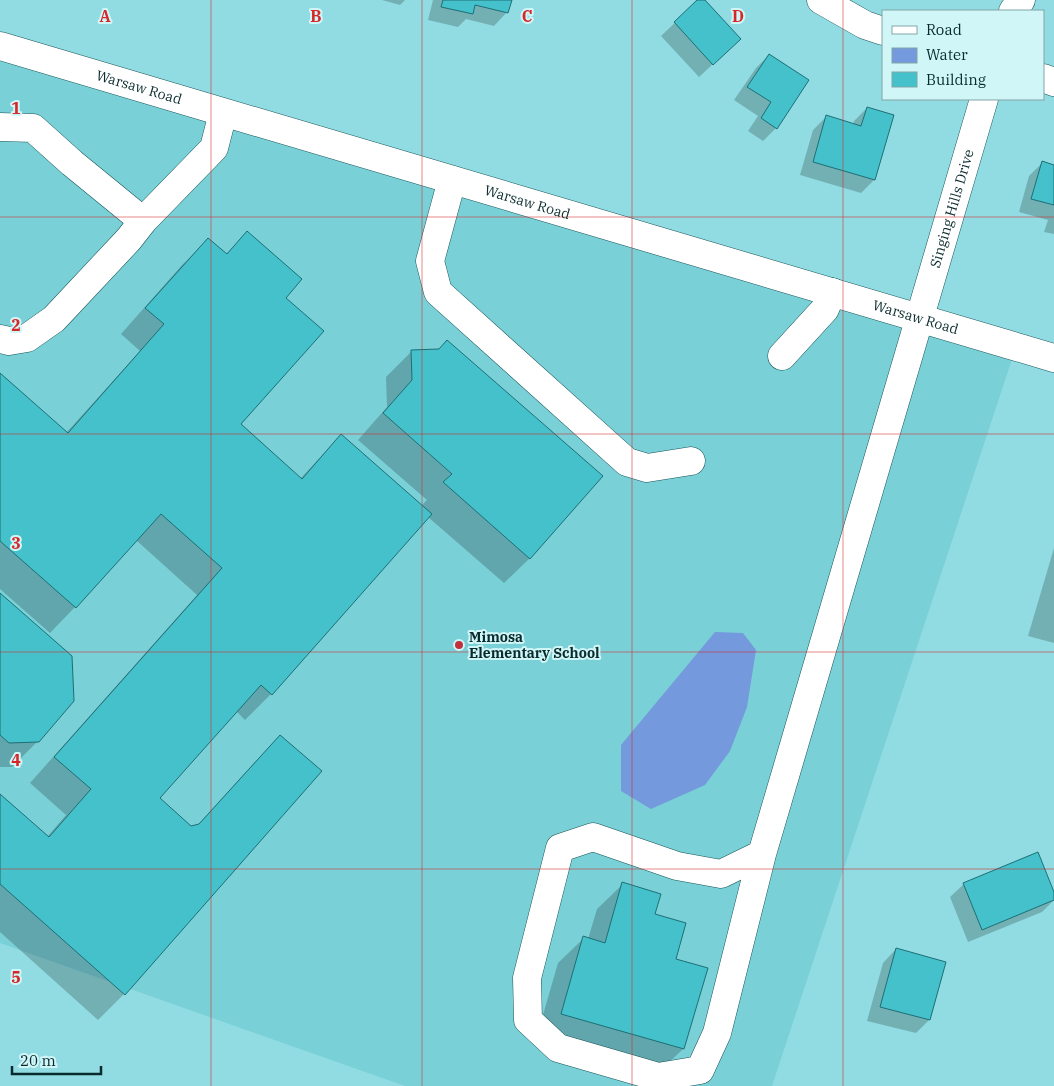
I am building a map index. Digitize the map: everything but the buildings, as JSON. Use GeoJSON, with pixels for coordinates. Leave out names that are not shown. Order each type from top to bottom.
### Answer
{"type":"FeatureCollection","features":[{"type":"Feature","properties":{"kind":"street"},"geometry":{"type":"LineString","coordinates":[[821,0],[864,25],[882,31]]}},
{"type":"Feature","properties":{"kind":"street","name":"Warsaw Road"},"geometry":{"type":"LineString","coordinates":[[0,46],[1054,358]]}},
{"type":"Feature","properties":{"kind":"street","name":"Singing Hills Drive"},"geometry":{"type":"LineString","coordinates":[[762,854],[721,874],[677,866],[593,837],[560,848],[526,978],[528,1020],[558,1048],[658,1077],[700,1070],[717,1033],[762,854],[918,318],[984,100]]}},
{"type":"Feature","properties":{"kind":"street"},"geometry":{"type":"LineString","coordinates":[[0,339],[9,341],[28,338],[54,319],[214,148],[223,113]]}},
{"type":"Feature","properties":{"kind":"street"},"geometry":{"type":"LineString","coordinates":[[0,127],[33,128],[72,163],[144,221]]}},
{"type":"Feature","properties":{"kind":"street"},"geometry":{"type":"LineString","coordinates":[[452,180],[430,260],[438,292],[627,462],[648,468],[691,461]]}},
{"type":"Feature","properties":{"kind":"street"},"geometry":{"type":"LineString","coordinates":[[782,356],[825,309],[832,292]]}},
{"type":"Feature","properties":{"kind":"shaded area","name":"Mimosa Elementary School"},"geometry":{"type":"Polygon","coordinates":[[[0,46],[1016,347],[772,1086],[405,1086],[0,943],[0,46]]]}},
{"type":"Feature","properties":{"kind":"water"},"geometry":{"type":"Polygon","coordinates":[[[715,632],[743,633],[756,650],[747,707],[730,751],[705,785],[651,809],[621,791],[621,745],[715,632]]]}},
{"type":"Feature","properties":{"kind":"place","name":"Mimosa Elementary School"},"geometry":{"type":"Point","coordinates":[459,645]}}]}
